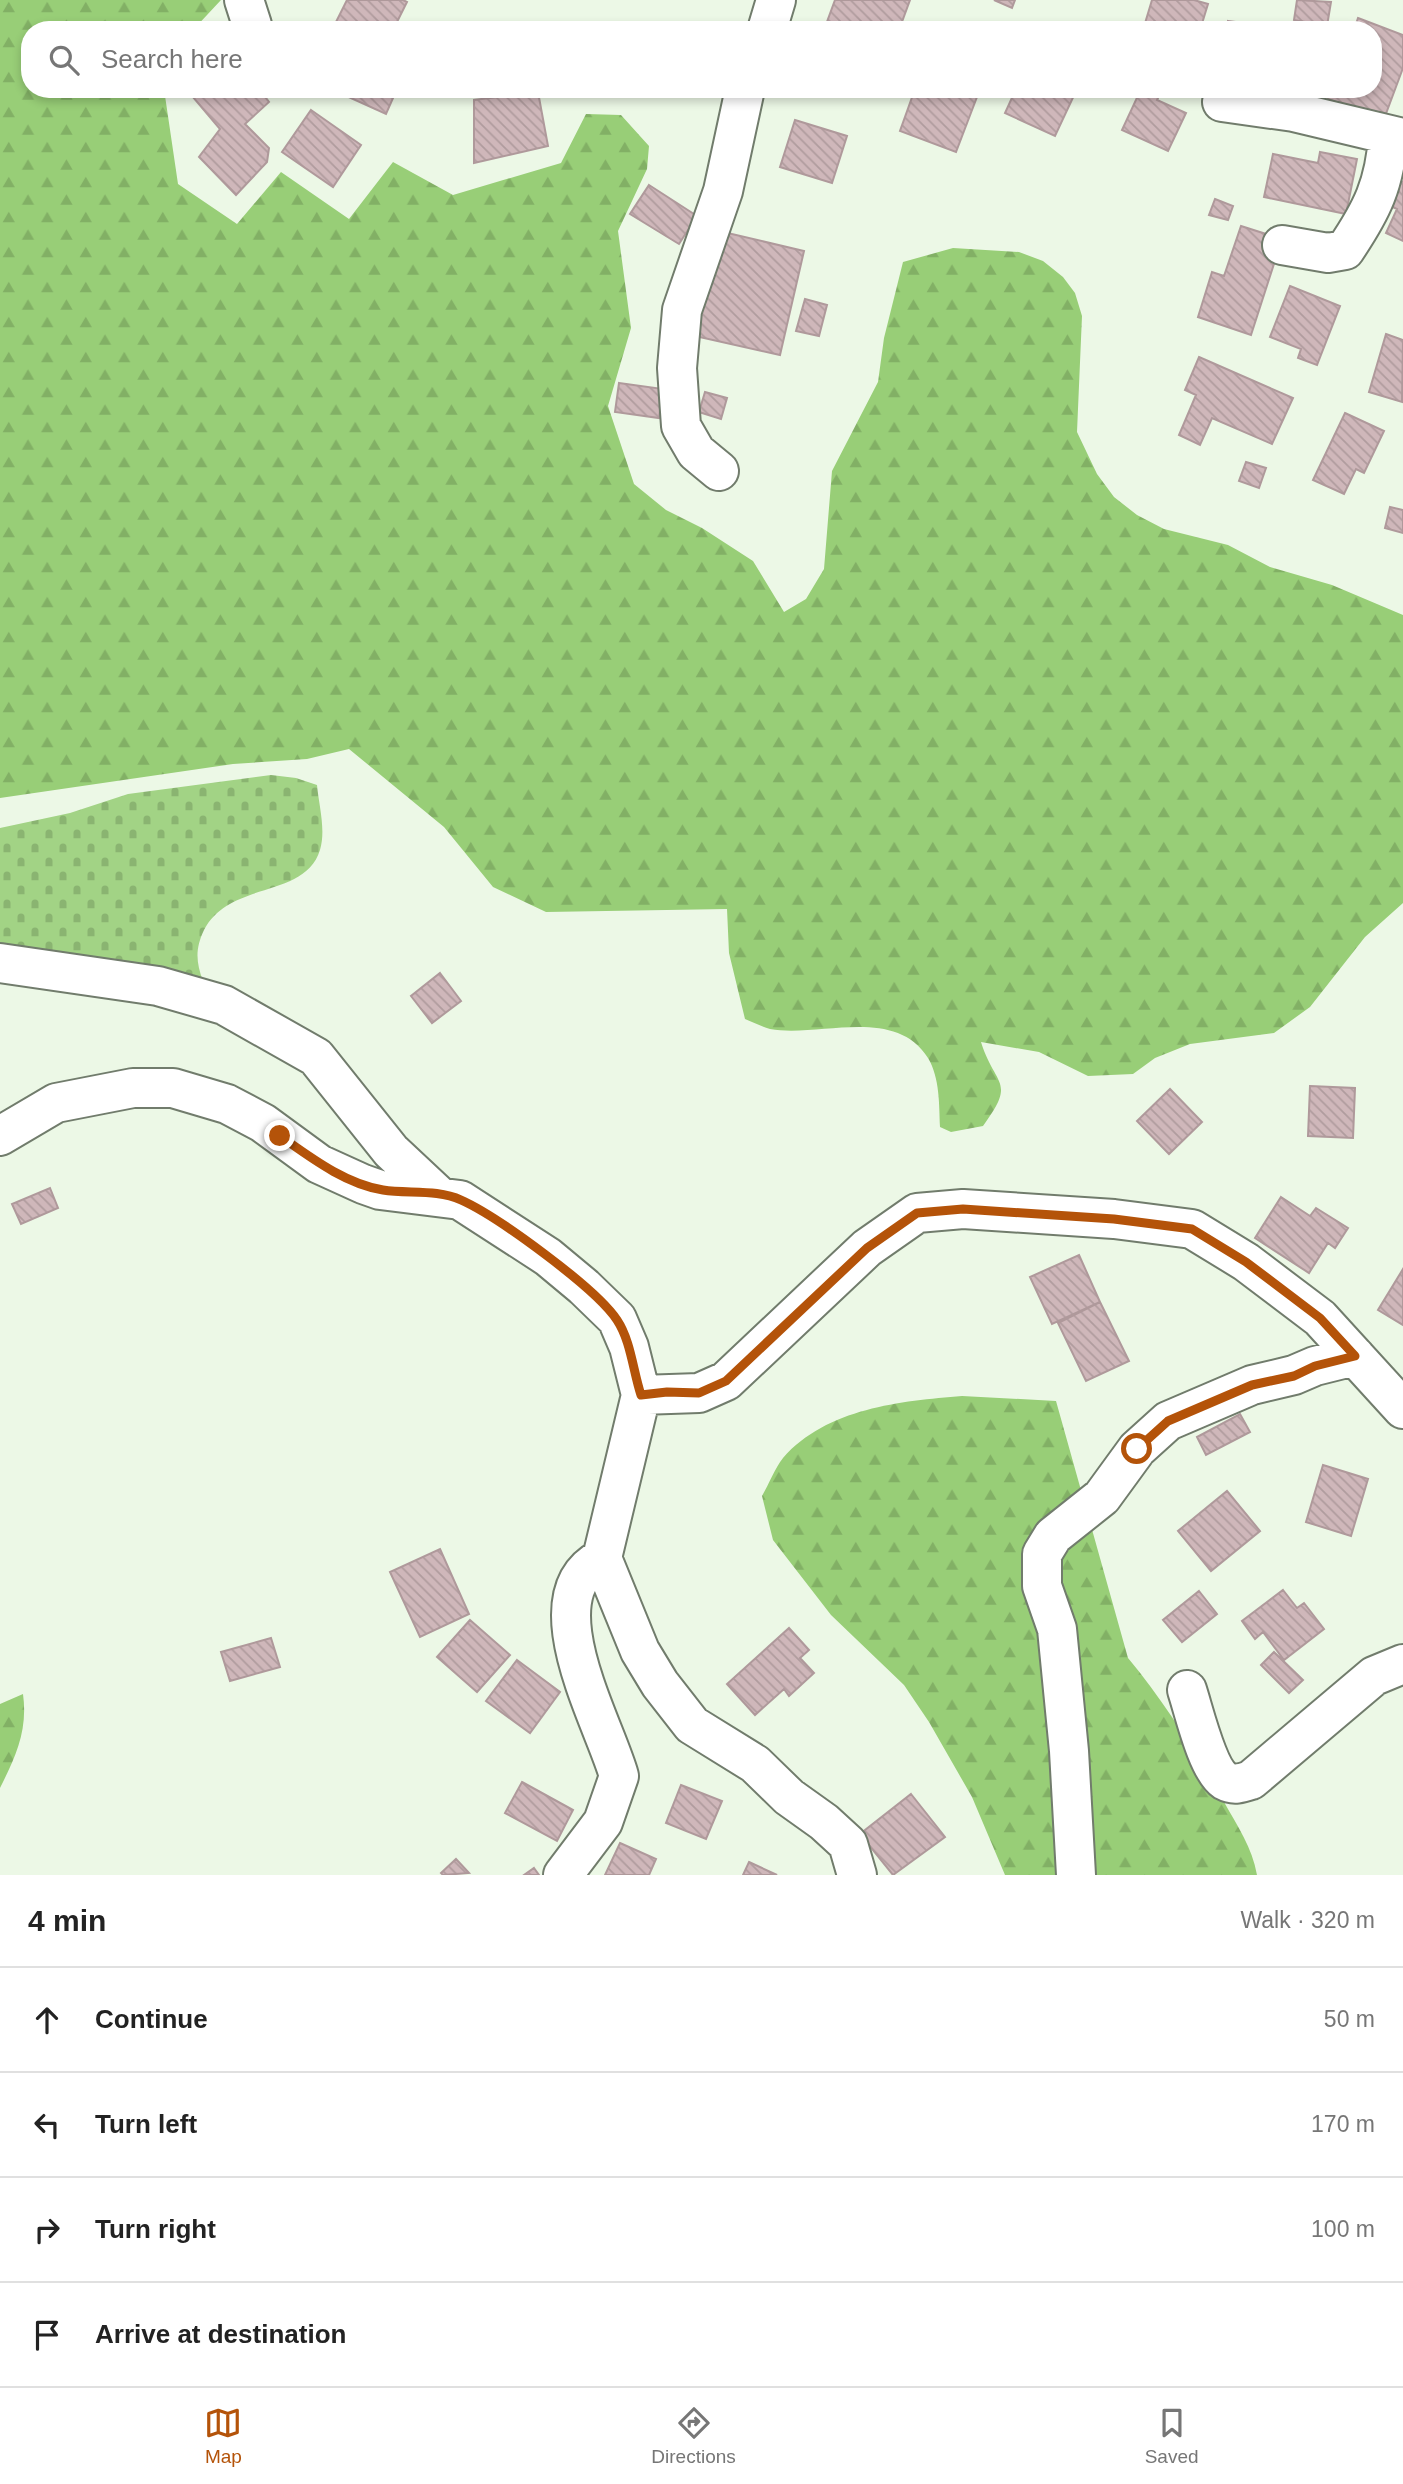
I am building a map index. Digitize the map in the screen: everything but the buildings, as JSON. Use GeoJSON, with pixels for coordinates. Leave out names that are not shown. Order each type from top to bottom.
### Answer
{"type":"FeatureCollection","features":[{"type":"Feature","properties":{"kind":"street"},"geometry":{"type":"LineString","coordinates":[[770,21],[776,0]]}},
{"type":"Feature","properties":{"kind":"street"},"geometry":{"type":"LineString","coordinates":[[719,471],[696,452],[681,426],[677,368],[682,310],[723,191],[743,98]]}},
{"type":"Feature","properties":{"kind":"street"},"geometry":{"type":"LineString","coordinates":[[1222,102],[1305,114],[1395,137],[1378,195],[1345,250],[1328,253],[1282,244]]}},
{"type":"Feature","properties":{"kind":"street"},"geometry":{"type":"LineString","coordinates":[[0,963],[158,986],[224,1005],[316,1057],[391,1151],[438,1195]]}},
{"type":"Feature","properties":{"kind":"street"},"geometry":{"type":"LineString","coordinates":[[0,1136],[56,1103],[132,1088],[173,1088],[227,1104],[263,1123],[320,1164],[363,1184],[380,1190],[460,1199],[548,1256],[617,1319],[629,1347],[641,1395],[602,1558],[640,1651],[660,1684],[692,1725],[755,1764],[789,1797],[824,1822],[848,1844],[857,1875]]}},
{"type":"Feature","properties":{"kind":"street"},"geometry":{"type":"LineString","coordinates":[[641,1395],[667,1392],[699,1393],[726,1381],[867,1248],[917,1213],[963,1209],[1114,1219],[1192,1229],[1246,1262],[1310,1310],[1403,1409]]}},
{"type":"Feature","properties":{"kind":"street"},"geometry":{"type":"LineString","coordinates":[[1076,1875],[1069,1751],[1056,1629],[1042,1586],[1042,1554],[1054,1536],[1102,1497],[1137,1449],[1168,1421],[1252,1385],[1294,1376],[1315,1366],[1355,1356]]}},
{"type":"Feature","properties":{"kind":"street"},"geometry":{"type":"LineString","coordinates":[[563,1875],[603,1822],[619,1776],[579,1671],[572,1629],[577,1585],[584,1567],[602,1558]]}},
{"type":"Feature","properties":{"kind":"street"},"geometry":{"type":"LineString","coordinates":[[1187,1690],[1213,1768],[1224,1781],[1237,1785],[1251,1780],[1374,1676],[1403,1664]]}},
{"type":"Feature","properties":{"kind":"green space"},"geometry":{"type":"Polygon","coordinates":[[[0,0],[221,0],[201,21],[21,21],[21,98],[165,98],[178,184],[237,224],[281,172],[349,219],[393,162],[453,195],[561,163],[586,114],[621,115],[649,146],[647,169],[618,231],[631,328],[608,406],[634,484],[666,510],[702,528],[753,561],[784,612],[806,599],[824,569],[832,471],[878,382],[884,338],[903,262],[953,248],[1019,252],[1043,261],[1063,277],[1075,293],[1082,316],[1077,432],[1097,474],[1114,497],[1137,515],[1164,529],[1228,545],[1270,567],[1332,585],[1403,615],[1403,903],[1365,937],[1310,1007],[1274,1033],[1190,1044],[1155,1058],[1133,1074],[1088,1076],[1039,1052],[981,1042],[1000,1084],[999,1100],[983,1126],[951,1132],[940,1127],[935,1074],[928,1058],[914,1042],[896,1032],[855,1027],[790,1031],[770,1029],[745,1019],[729,953],[727,909],[546,912],[493,887],[444,827],[349,749],[307,759],[233,764],[0,798],[0,0]]]}},
{"type":"Feature","properties":{"kind":"green space"},"geometry":{"type":"Polygon","coordinates":[[[271,775],[296,778],[317,785],[322,826],[320,850],[312,865],[299,876],[231,903],[216,914],[204,930],[199,943],[198,962],[203,981],[0,947],[0,828],[70,813],[128,794],[271,775]]]}},
{"type":"Feature","properties":{"kind":"green space"},"geometry":{"type":"Polygon","coordinates":[[[962,1396],[1056,1401],[1128,1658],[1167,1710],[1213,1783],[1244,1837],[1257,1875],[1005,1875],[972,1797],[929,1722],[904,1685],[831,1615],[773,1540],[762,1496],[780,1462],[801,1441],[821,1428],[866,1410],[962,1396]]]}},
{"type":"Feature","properties":{"kind":"green space"},"geometry":{"type":"Polygon","coordinates":[[[23,1694],[22,1731],[0,1788],[0,1704],[23,1694]]]}},
{"type":"Feature","properties":{"kind":"route"},"geometry":{"type":"LineString","coordinates":[[280,1136],[320,1164],[380,1190],[420,1192],[460,1199],[548,1256],[617,1319],[629,1347],[641,1395],[667,1392],[699,1393],[726,1381],[867,1248],[917,1213],[963,1209],[1114,1219],[1192,1229],[1246,1262],[1320,1318],[1355,1356],[1315,1366],[1294,1376],[1252,1385],[1168,1421],[1137,1449]]}}]}
